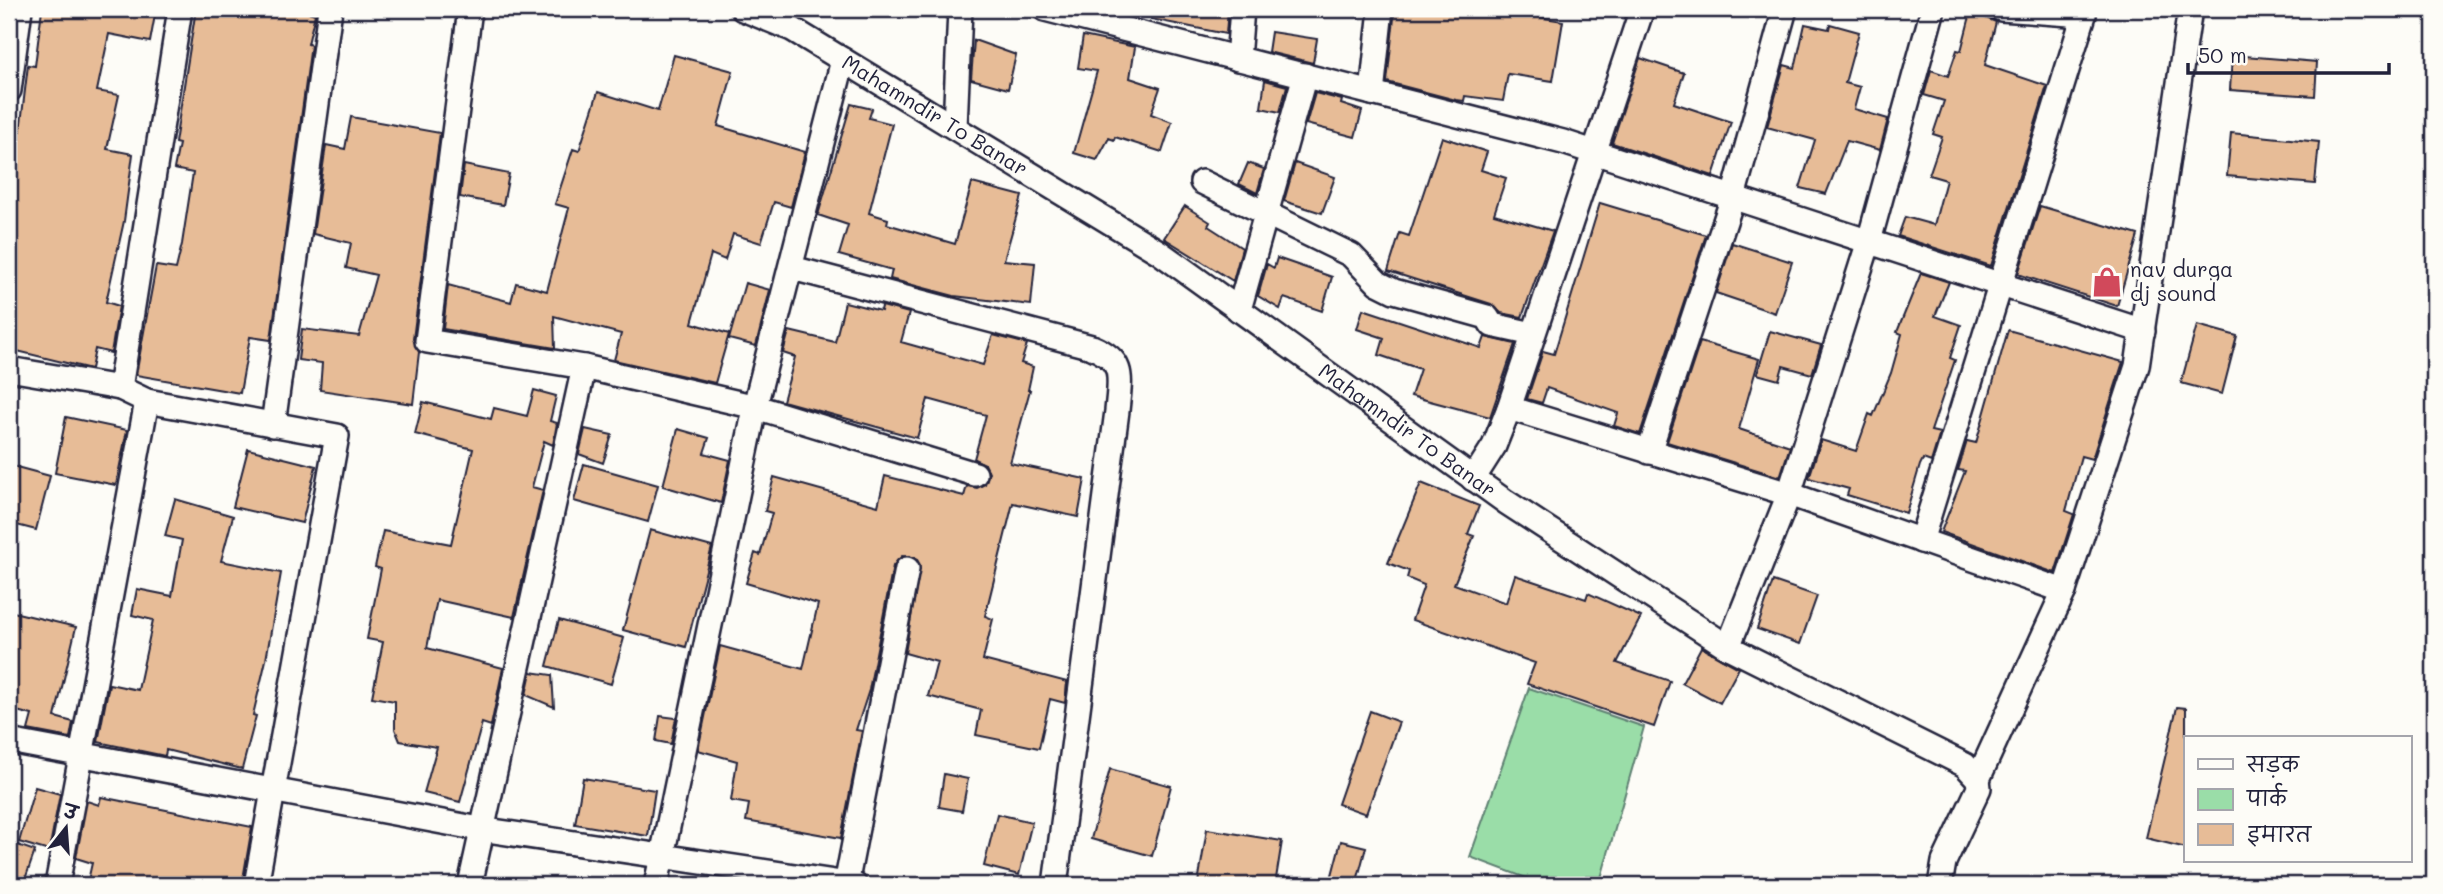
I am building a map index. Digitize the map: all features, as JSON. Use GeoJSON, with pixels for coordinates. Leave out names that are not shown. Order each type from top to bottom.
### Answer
{"type":"FeatureCollection","features":[{"type":"Feature","properties":{"kind":"street"},"geometry":{"type":"LineString","coordinates":[[9,90],[20,9]]}},
{"type":"Feature","properties":{"kind":"street"},"geometry":{"type":"LineString","coordinates":[[120,388],[180,9]]}},
{"type":"Feature","properties":{"kind":"street"},"geometry":{"type":"LineString","coordinates":[[273,425],[331,9]]}},
{"type":"Feature","properties":{"kind":"street"},"geometry":{"type":"LineString","coordinates":[[470,9],[427,341],[584,368],[756,407],[975,474]]}},
{"type":"Feature","properties":{"kind":"street","name":"Mahamndir To Banar"},"geometry":{"type":"LineString","coordinates":[[743,9],[793,19],[844,60],[1159,252],[1473,479],[1728,647],[1965,765],[1978,779]]}},
{"type":"Feature","properties":{"kind":"street"},"geometry":{"type":"LineString","coordinates":[[955,127],[960,9]]}},
{"type":"Feature","properties":{"kind":"street"},"geometry":{"type":"LineString","coordinates":[[1045,9],[1101,16],[1238,59],[1596,152],[2143,331]]}},
{"type":"Feature","properties":{"kind":"street"},"geometry":{"type":"LineString","coordinates":[[1238,59],[1242,9]]}},
{"type":"Feature","properties":{"kind":"street"},"geometry":{"type":"LineString","coordinates":[[1372,93],[1381,9]]}},
{"type":"Feature","properties":{"kind":"street"},"geometry":{"type":"LineString","coordinates":[[1473,479],[1494,446],[1509,408],[1642,9]]}},
{"type":"Feature","properties":{"kind":"street"},"geometry":{"type":"LineString","coordinates":[[1650,452],[1733,197],[1785,9]]}},
{"type":"Feature","properties":{"kind":"street"},"geometry":{"type":"LineString","coordinates":[[1728,647],[1788,494],[1869,241],[1933,9]]}},
{"type":"Feature","properties":{"kind":"street"},"geometry":{"type":"LineString","coordinates":[[1921,541],[2084,15],[2000,9]]}},
{"type":"Feature","properties":{"kind":"street"},"geometry":{"type":"LineString","coordinates":[[1940,885],[1944,862],[1975,800],[1979,788],[1978,779],[2064,591],[2137,366],[2190,9]]}},
{"type":"Feature","properties":{"kind":"street"},"geometry":{"type":"LineString","coordinates":[[656,885],[756,407],[844,60]]}},
{"type":"Feature","properties":{"kind":"street"},"geometry":{"type":"LineString","coordinates":[[1239,310],[1305,75]]}},
{"type":"Feature","properties":{"kind":"street"},"geometry":{"type":"LineString","coordinates":[[1202,182],[1267,217],[1350,255],[1378,283],[1394,292],[1429,303],[1447,304],[1487,317],[1492,325],[1533,334]]}},
{"type":"Feature","properties":{"kind":"street"},"geometry":{"type":"LineString","coordinates":[[792,268],[1092,347],[1110,354],[1119,369],[1117,411],[1055,885]]}},
{"type":"Feature","properties":{"kind":"street"},"geometry":{"type":"LineString","coordinates":[[470,885],[480,829],[584,368]]}},
{"type":"Feature","properties":{"kind":"street"},"geometry":{"type":"LineString","coordinates":[[9,369],[120,388],[147,401],[337,436],[256,885]]}},
{"type":"Feature","properties":{"kind":"street"},"geometry":{"type":"LineString","coordinates":[[57,885],[147,401]]}},
{"type":"Feature","properties":{"kind":"street"},"geometry":{"type":"LineString","coordinates":[[1509,408],[1788,494],[2064,591]]}},
{"type":"Feature","properties":{"kind":"street"},"geometry":{"type":"LineString","coordinates":[[9,741],[480,829],[661,854],[849,885],[907,569]]}},
{"type":"Feature","properties":{"kind":"green space"},"geometry":{"type":"Polygon","coordinates":[[[1529,688],[1644,727],[1599,885],[1545,885],[1470,857],[1529,688]]]}},
{"type":"Feature","properties":{"kind":"building"},"geometry":{"type":"Polygon","coordinates":[[[42,9],[124,9],[155,15],[150,42],[109,34],[97,91],[119,95],[107,149],[133,154],[124,221],[106,302],[119,306],[111,353],[95,349],[91,369],[9,349],[9,167],[13,139],[19,140],[28,65],[35,66],[42,9]]]}},
{"type":"Feature","properties":{"kind":"building"},"geometry":{"type":"Polygon","coordinates":[[[196,9],[298,9],[315,14],[308,44],[311,45],[271,340],[250,337],[240,393],[136,375],[156,266],[176,269],[182,244],[193,173],[174,169],[179,144],[175,143],[196,9]]]}},
{"type":"Feature","properties":{"kind":"building"},"geometry":{"type":"Polygon","coordinates":[[[1152,9],[1228,9],[1226,34],[1151,19],[1152,9]]]}},
{"type":"Feature","properties":{"kind":"building"},"geometry":{"type":"Polygon","coordinates":[[[1395,9],[1533,9],[1532,16],[1563,21],[1553,81],[1508,74],[1503,101],[1465,96],[1464,101],[1456,100],[1387,82],[1395,9]]]}},
{"type":"Feature","properties":{"kind":"building"},"geometry":{"type":"Polygon","coordinates":[[[1971,12],[1996,22],[1985,65],[2047,86],[1991,266],[1898,236],[1905,217],[1934,225],[1946,180],[1929,175],[1942,137],[1933,134],[1944,101],[1924,95],[1931,70],[1948,76],[1957,50],[1961,51],[1971,12]]]}},
{"type":"Feature","properties":{"kind":"building"},"geometry":{"type":"Polygon","coordinates":[[[1805,24],[1829,29],[1830,24],[1859,32],[1845,83],[1860,87],[1854,109],[1888,119],[1880,150],[1847,141],[1826,194],[1800,188],[1815,140],[1767,127],[1784,65],[1795,68],[1805,24]]]}},
{"type":"Feature","properties":{"kind":"building"},"geometry":{"type":"Polygon","coordinates":[[[1271,32],[1317,39],[1313,63],[1268,52],[1271,32]]]}},
{"type":"Feature","properties":{"kind":"building"},"geometry":{"type":"Polygon","coordinates":[[[1083,36],[1135,47],[1130,78],[1160,88],[1151,114],[1172,122],[1162,152],[1115,137],[1114,140],[1109,138],[1097,160],[1074,153],[1097,71],[1078,68],[1083,36]]]}},
{"type":"Feature","properties":{"kind":"building"},"geometry":{"type":"Polygon","coordinates":[[[974,40],[1016,55],[1008,89],[971,79],[974,40]]]}},
{"type":"Feature","properties":{"kind":"building"},"geometry":{"type":"Polygon","coordinates":[[[674,55],[733,71],[718,126],[805,152],[791,207],[774,202],[761,243],[733,234],[725,260],[711,254],[692,323],[729,334],[715,383],[614,360],[621,334],[554,316],[555,348],[443,329],[448,285],[511,302],[516,283],[547,291],[569,208],[555,204],[573,149],[579,151],[598,92],[658,111],[674,55]]]}},
{"type":"Feature","properties":{"kind":"building"},"geometry":{"type":"Polygon","coordinates":[[[2232,55],[2317,62],[2315,96],[2230,90],[2232,55]]]}},
{"type":"Feature","properties":{"kind":"building"},"geometry":{"type":"Polygon","coordinates":[[[1640,58],[1684,73],[1674,103],[1731,122],[1713,176],[1612,143],[1640,58]]]}},
{"type":"Feature","properties":{"kind":"building"},"geometry":{"type":"Polygon","coordinates":[[[1265,80],[1287,86],[1280,112],[1261,108],[1265,80]]]}},
{"type":"Feature","properties":{"kind":"building"},"geometry":{"type":"Polygon","coordinates":[[[1315,93],[1342,100],[1341,104],[1362,111],[1355,137],[1306,124],[1315,93]]]}},
{"type":"Feature","properties":{"kind":"building"},"geometry":{"type":"Polygon","coordinates":[[[851,104],[872,109],[869,118],[892,124],[869,213],[888,219],[887,224],[955,244],[972,183],[1022,196],[1004,260],[1035,263],[1031,305],[954,296],[890,279],[892,270],[839,255],[848,225],[818,215],[851,104]]]}},
{"type":"Feature","properties":{"kind":"building"},"geometry":{"type":"Polygon","coordinates":[[[351,117],[440,133],[413,339],[419,352],[413,404],[320,390],[322,363],[298,360],[302,329],[359,336],[376,275],[346,268],[351,243],[313,234],[326,145],[345,149],[351,117]]]}},
{"type":"Feature","properties":{"kind":"building"},"geometry":{"type":"Polygon","coordinates":[[[2231,133],[2319,142],[2315,184],[2227,176],[2231,133]]]}},
{"type":"Feature","properties":{"kind":"building"},"geometry":{"type":"Polygon","coordinates":[[[1442,137],[1487,152],[1481,170],[1506,178],[1494,214],[1553,231],[1522,317],[1501,313],[1491,304],[1388,271],[1400,233],[1409,236],[1442,137]]]}},
{"type":"Feature","properties":{"kind":"building"},"geometry":{"type":"Polygon","coordinates":[[[1248,163],[1264,169],[1257,193],[1239,184],[1248,163]]]}},
{"type":"Feature","properties":{"kind":"building"},"geometry":{"type":"Polygon","coordinates":[[[1295,163],[1335,177],[1322,213],[1284,201],[1295,163]]]}},
{"type":"Feature","properties":{"kind":"building"},"geometry":{"type":"Polygon","coordinates":[[[464,165],[509,174],[503,205],[460,197],[464,165]]]}},
{"type":"Feature","properties":{"kind":"building"},"geometry":{"type":"Polygon","coordinates":[[[1600,203],[1706,235],[1640,434],[1614,426],[1618,413],[1547,388],[1542,403],[1527,399],[1543,351],[1554,354],[1600,203]]]}},
{"type":"Feature","properties":{"kind":"building"},"geometry":{"type":"Polygon","coordinates":[[[1185,206],[1210,222],[1208,226],[1242,248],[1233,281],[1164,238],[1185,206]]]}},
{"type":"Feature","properties":{"kind":"building"},"geometry":{"type":"Polygon","coordinates":[[[2040,206],[2138,235],[2117,306],[2018,274],[2040,206]]]}},
{"type":"Feature","properties":{"kind":"building"},"geometry":{"type":"Polygon","coordinates":[[[1732,243],[1792,262],[1775,313],[1716,293],[1732,243]]]}},
{"type":"Feature","properties":{"kind":"building"},"geometry":{"type":"Polygon","coordinates":[[[1277,258],[1332,277],[1322,311],[1284,298],[1280,309],[1258,296],[1267,264],[1274,268],[1277,258]]]}},
{"type":"Feature","properties":{"kind":"building"},"geometry":{"type":"Polygon","coordinates":[[[1921,273],[1949,282],[1935,316],[1961,325],[1950,358],[1955,360],[1931,431],[1940,433],[1931,462],[1923,459],[1920,465],[1906,513],[1847,495],[1849,489],[1809,478],[1821,440],[1856,451],[1869,414],[1873,416],[1891,373],[1902,334],[1897,332],[1921,273]]]}},
{"type":"Feature","properties":{"kind":"building"},"geometry":{"type":"Polygon","coordinates":[[[745,283],[770,290],[756,346],[729,339],[745,283]]]}},
{"type":"Feature","properties":{"kind":"building"},"geometry":{"type":"Polygon","coordinates":[[[845,302],[881,311],[882,306],[909,313],[901,342],[983,365],[993,335],[1027,344],[1021,363],[1033,367],[1030,390],[1010,463],[1085,479],[1078,517],[1013,503],[985,616],[993,619],[983,660],[1067,682],[1065,703],[1050,699],[1039,748],[976,735],[981,710],[928,696],[937,662],[905,653],[920,565],[916,558],[902,556],[893,566],[869,690],[856,730],[862,731],[841,838],[746,821],[749,804],[731,801],[737,761],[698,750],[720,646],[803,669],[818,604],[746,583],[755,553],[760,555],[772,513],[765,511],[774,477],[878,506],[885,476],[964,496],[967,486],[977,488],[985,484],[989,472],[985,464],[974,459],[986,415],[928,399],[917,438],[783,401],[795,357],[783,353],[789,331],[835,342],[845,302]]]}},
{"type":"Feature","properties":{"kind":"building"},"geometry":{"type":"Polygon","coordinates":[[[1363,309],[1481,348],[1485,337],[1515,344],[1490,417],[1411,396],[1420,369],[1379,355],[1384,338],[1357,329],[1363,309]]]}},
{"type":"Feature","properties":{"kind":"building"},"geometry":{"type":"Polygon","coordinates":[[[2197,325],[2237,336],[2222,394],[2181,383],[2197,325]]]}},
{"type":"Feature","properties":{"kind":"building"},"geometry":{"type":"Polygon","coordinates":[[[2008,330],[2123,362],[2092,459],[2081,456],[2066,511],[2074,514],[2055,573],[1941,532],[1965,471],[1958,470],[1967,441],[1976,443],[2008,330]]]}},
{"type":"Feature","properties":{"kind":"building"},"geometry":{"type":"Polygon","coordinates":[[[1770,331],[1821,345],[1812,374],[1783,366],[1779,380],[1757,374],[1770,331]]]}},
{"type":"Feature","properties":{"kind":"building"},"geometry":{"type":"Polygon","coordinates":[[[1700,342],[1759,359],[1739,429],[1790,446],[1780,477],[1667,442],[1700,342]]]}},
{"type":"Feature","properties":{"kind":"building"},"geometry":{"type":"Polygon","coordinates":[[[534,390],[556,396],[550,421],[557,423],[553,445],[544,441],[532,487],[543,490],[514,617],[437,600],[427,648],[503,668],[491,726],[482,723],[460,802],[424,793],[437,747],[400,741],[395,729],[395,701],[372,697],[383,642],[367,639],[381,569],[375,567],[383,531],[451,544],[473,449],[415,434],[423,402],[491,419],[494,408],[527,416],[534,390]]]}},
{"type":"Feature","properties":{"kind":"building"},"geometry":{"type":"Polygon","coordinates":[[[66,417],[127,430],[116,485],[55,473],[66,417]]]}},
{"type":"Feature","properties":{"kind":"building"},"geometry":{"type":"Polygon","coordinates":[[[585,429],[612,435],[603,463],[579,454],[585,429]]]}},
{"type":"Feature","properties":{"kind":"building"},"geometry":{"type":"Polygon","coordinates":[[[678,429],[709,438],[704,453],[730,460],[721,503],[663,486],[678,429]]]}},
{"type":"Feature","properties":{"kind":"building"},"geometry":{"type":"Polygon","coordinates":[[[248,449],[316,466],[302,523],[233,507],[248,449]]]}},
{"type":"Feature","properties":{"kind":"building"},"geometry":{"type":"Polygon","coordinates":[[[584,464],[658,485],[648,522],[574,501],[584,464]]]}},
{"type":"Feature","properties":{"kind":"building"},"geometry":{"type":"Polygon","coordinates":[[[9,465],[50,476],[36,530],[9,523],[9,465]]]}},
{"type":"Feature","properties":{"kind":"building"},"geometry":{"type":"Polygon","coordinates":[[[1421,483],[1479,506],[1468,534],[1474,536],[1454,584],[1506,603],[1515,575],[1586,599],[1588,593],[1641,617],[1617,663],[1670,681],[1654,727],[1527,684],[1535,663],[1412,620],[1424,585],[1407,578],[1409,571],[1388,563],[1421,483]]]}},
{"type":"Feature","properties":{"kind":"building"},"geometry":{"type":"Polygon","coordinates":[[[175,499],[233,516],[221,561],[281,573],[266,660],[253,715],[256,716],[242,769],[166,750],[165,756],[98,742],[109,684],[138,690],[153,620],[132,615],[137,589],[172,596],[182,540],[165,536],[175,499]]]}},
{"type":"Feature","properties":{"kind":"building"},"geometry":{"type":"Polygon","coordinates":[[[650,530],[712,547],[686,647],[623,630],[650,530]]]}},
{"type":"Feature","properties":{"kind":"building"},"geometry":{"type":"Polygon","coordinates":[[[1773,581],[1817,596],[1800,644],[1757,629],[1773,581]]]}},
{"type":"Feature","properties":{"kind":"building"},"geometry":{"type":"Polygon","coordinates":[[[9,611],[76,627],[55,717],[73,722],[70,738],[28,730],[32,715],[9,709],[9,611]]]}},
{"type":"Feature","properties":{"kind":"building"},"geometry":{"type":"Polygon","coordinates":[[[559,620],[624,638],[611,684],[547,666],[559,620]]]}},
{"type":"Feature","properties":{"kind":"building"},"geometry":{"type":"Polygon","coordinates":[[[1701,647],[1739,668],[1720,703],[1682,683],[1701,647]]]}},
{"type":"Feature","properties":{"kind":"building"},"geometry":{"type":"Polygon","coordinates":[[[531,672],[552,675],[554,707],[526,695],[531,672]]]}},
{"type":"Feature","properties":{"kind":"building"},"geometry":{"type":"Polygon","coordinates":[[[2177,707],[2186,708],[2184,848],[2146,838],[2177,707]]]}},
{"type":"Feature","properties":{"kind":"building"},"geometry":{"type":"Polygon","coordinates":[[[1370,711],[1399,722],[1366,814],[1338,804],[1370,711]]]}},
{"type":"Feature","properties":{"kind":"building"},"geometry":{"type":"Polygon","coordinates":[[[660,716],[676,718],[671,744],[656,741],[660,716]]]}},
{"type":"Feature","properties":{"kind":"building"},"geometry":{"type":"Polygon","coordinates":[[[1110,769],[1171,786],[1152,856],[1091,839],[1110,769]]]}},
{"type":"Feature","properties":{"kind":"building"},"geometry":{"type":"Polygon","coordinates":[[[944,774],[968,779],[962,811],[939,807],[944,774]]]}},
{"type":"Feature","properties":{"kind":"building"},"geometry":{"type":"Polygon","coordinates":[[[583,778],[655,790],[648,836],[575,824],[583,778]]]}},
{"type":"Feature","properties":{"kind":"building"},"geometry":{"type":"Polygon","coordinates":[[[35,787],[60,794],[49,851],[19,842],[35,787]]]}},
{"type":"Feature","properties":{"kind":"building"},"geometry":{"type":"Polygon","coordinates":[[[101,797],[252,827],[242,885],[87,885],[92,863],[76,858],[87,801],[99,805],[101,797]]]}},
{"type":"Feature","properties":{"kind":"building"},"geometry":{"type":"Polygon","coordinates":[[[997,814],[1032,822],[1019,875],[984,866],[997,814]]]}},
{"type":"Feature","properties":{"kind":"building"},"geometry":{"type":"Polygon","coordinates":[[[1207,829],[1282,841],[1275,885],[1198,883],[1207,829]]]}},
{"type":"Feature","properties":{"kind":"building"},"geometry":{"type":"Polygon","coordinates":[[[1341,841],[1366,847],[1356,885],[1331,879],[1341,841]]]}},
{"type":"Feature","properties":{"kind":"building"},"geometry":{"type":"Polygon","coordinates":[[[9,842],[35,851],[23,885],[9,885],[9,842]]]}},
{"type":"Feature","properties":{"kind":"place","name":"nav durga dj sound"},"geometry":{"type":"Point","coordinates":[2107,282]}}]}
